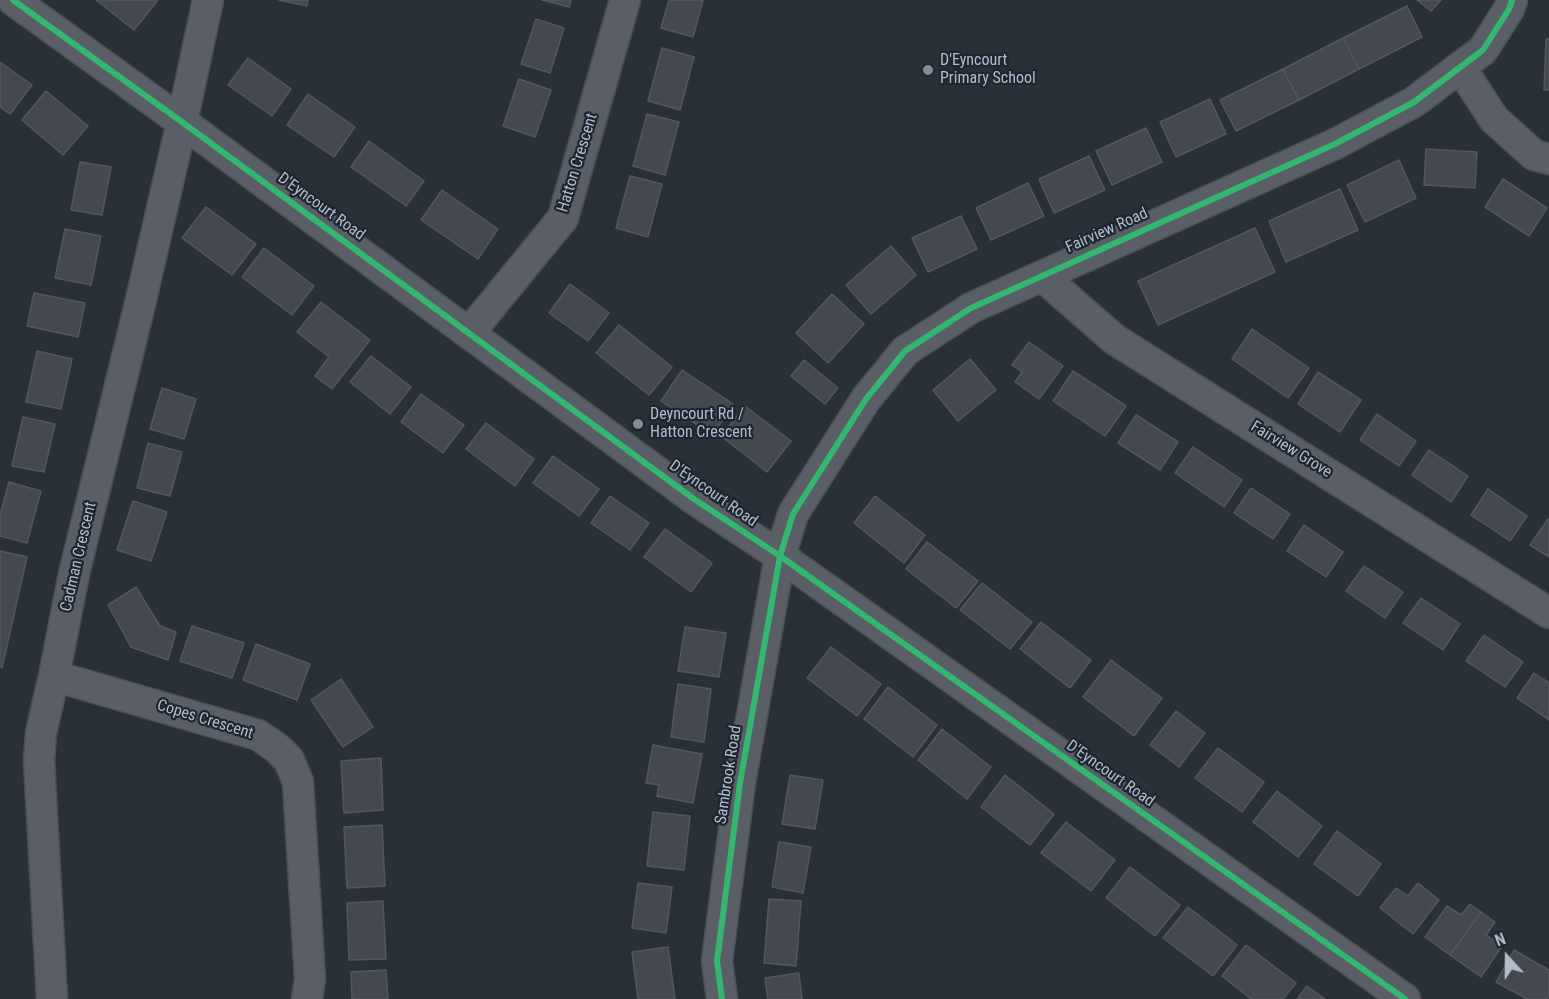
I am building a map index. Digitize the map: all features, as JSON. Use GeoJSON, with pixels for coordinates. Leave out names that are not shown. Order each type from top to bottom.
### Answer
{"type":"FeatureCollection","features":[{"type":"Feature","properties":{"kind":"street","name":"D'Eyncourt Road"},"geometry":{"type":"LineString","coordinates":[[13,0],[694,499],[780,556],[1405,999]]}},
{"type":"Feature","properties":{"kind":"street"},"geometry":{"type":"LineString","coordinates":[[182,122],[208,0]]}},
{"type":"Feature","properties":{"kind":"street","name":"Hatton Crescent"},"geometry":{"type":"LineString","coordinates":[[469,333],[563,218],[626,0]]}},
{"type":"Feature","properties":{"kind":"street","name":"Fairview Road"},"geometry":{"type":"LineString","coordinates":[[780,556],[793,514],[866,399],[905,351],[971,308],[1335,144],[1414,102],[1483,50],[1509,9],[1512,0]]}},
{"type":"Feature","properties":{"kind":"street"},"geometry":{"type":"LineString","coordinates":[[1460,68],[1494,119],[1534,155],[1549,159]]}},
{"type":"Feature","properties":{"kind":"street","name":"Cadman Crescent"},"geometry":{"type":"LineString","coordinates":[[52,999],[39,760],[41,733],[74,574],[182,122]]}},
{"type":"Feature","properties":{"kind":"street","name":"Fairview Grove"},"geometry":{"type":"LineString","coordinates":[[1042,276],[1114,339],[1549,613]]}},
{"type":"Feature","properties":{"kind":"street","name":"Sambrook Road"},"geometry":{"type":"LineString","coordinates":[[722,999],[717,961],[740,783],[780,556]]}},
{"type":"Feature","properties":{"kind":"street","name":"Copes Crescent"},"geometry":{"type":"LineString","coordinates":[[54,676],[258,735],[277,748],[289,760],[298,782],[310,979],[307,999]]}},
{"type":"Feature","properties":{"kind":"building"},"geometry":{"type":"Polygon","coordinates":[[[96,0],[158,0],[134,30],[96,0]]]}},
{"type":"Feature","properties":{"kind":"building"},"geometry":{"type":"Polygon","coordinates":[[[279,0],[308,0],[307,6],[279,0]]]}},
{"type":"Feature","properties":{"kind":"building"},"geometry":{"type":"Polygon","coordinates":[[[542,0],[571,0],[569,7],[542,0]]]}},
{"type":"Feature","properties":{"kind":"building"},"geometry":{"type":"Polygon","coordinates":[[[669,0],[703,0],[693,37],[661,28],[669,0]]]}},
{"type":"Feature","properties":{"kind":"building"},"geometry":{"type":"Polygon","coordinates":[[[1417,0],[1441,0],[1431,11],[1417,0]]]}},
{"type":"Feature","properties":{"kind":"building"},"geometry":{"type":"Polygon","coordinates":[[[1407,6],[1422,37],[1359,69],[1343,38],[1407,6]]]}},
{"type":"Feature","properties":{"kind":"building"},"geometry":{"type":"Polygon","coordinates":[[[536,19],[564,28],[550,73],[521,64],[536,19]]]}},
{"type":"Feature","properties":{"kind":"building"},"geometry":{"type":"Polygon","coordinates":[[[1343,38],[1359,69],[1299,100],[1283,69],[1343,38]]]}},
{"type":"Feature","properties":{"kind":"building"},"geometry":{"type":"Polygon","coordinates":[[[1546,39],[1549,39],[1549,90],[1544,90],[1546,39]]]}},
{"type":"Feature","properties":{"kind":"building"},"geometry":{"type":"Polygon","coordinates":[[[662,48],[694,57],[680,110],[648,101],[662,48]]]}},
{"type":"Feature","properties":{"kind":"building"},"geometry":{"type":"Polygon","coordinates":[[[248,58],[291,89],[272,116],[228,85],[248,58]]]}},
{"type":"Feature","properties":{"kind":"building"},"geometry":{"type":"Polygon","coordinates":[[[0,62],[32,85],[10,114],[0,107],[0,62]]]}},
{"type":"Feature","properties":{"kind":"building"},"geometry":{"type":"Polygon","coordinates":[[[1283,69],[1299,100],[1236,131],[1220,100],[1283,69]]]}},
{"type":"Feature","properties":{"kind":"building"},"geometry":{"type":"Polygon","coordinates":[[[519,79],[551,90],[535,137],[503,126],[519,79]]]}},
{"type":"Feature","properties":{"kind":"building"},"geometry":{"type":"Polygon","coordinates":[[[46,91],[88,126],[63,155],[22,120],[46,91]]]}},
{"type":"Feature","properties":{"kind":"building"},"geometry":{"type":"Polygon","coordinates":[[[308,94],[355,127],[334,157],[287,125],[308,94]]]}},
{"type":"Feature","properties":{"kind":"building"},"geometry":{"type":"Polygon","coordinates":[[[1210,99],[1226,134],[1176,157],[1160,122],[1210,99]]]}},
{"type":"Feature","properties":{"kind":"building"},"geometry":{"type":"Polygon","coordinates":[[[647,114],[679,122],[665,175],[633,166],[647,114]]]}},
{"type":"Feature","properties":{"kind":"building"},"geometry":{"type":"Polygon","coordinates":[[[1146,128],[1162,162],[1112,185],[1096,151],[1146,128]]]}},
{"type":"Feature","properties":{"kind":"building"},"geometry":{"type":"Polygon","coordinates":[[[369,141],[424,181],[406,206],[351,167],[369,141]]]}},
{"type":"Feature","properties":{"kind":"building"},"geometry":{"type":"Polygon","coordinates":[[[1426,149],[1477,152],[1475,188],[1424,185],[1426,149]]]}},
{"type":"Feature","properties":{"kind":"building"},"geometry":{"type":"Polygon","coordinates":[[[1089,156],[1105,190],[1054,213],[1039,179],[1089,156]]]}},
{"type":"Feature","properties":{"kind":"building"},"geometry":{"type":"Polygon","coordinates":[[[1399,160],[1416,198],[1365,222],[1347,185],[1399,160]]]}},
{"type":"Feature","properties":{"kind":"building"},"geometry":{"type":"Polygon","coordinates":[[[80,162],[111,167],[102,215],[71,210],[80,162]]]}},
{"type":"Feature","properties":{"kind":"building"},"geometry":{"type":"Polygon","coordinates":[[[630,176],[662,184],[648,237],[616,228],[630,176]]]}},
{"type":"Feature","properties":{"kind":"building"},"geometry":{"type":"Polygon","coordinates":[[[1503,179],[1547,208],[1529,236],[1485,207],[1503,179]]]}},
{"type":"Feature","properties":{"kind":"building"},"geometry":{"type":"Polygon","coordinates":[[[1028,183],[1044,216],[991,240],[976,208],[1028,183]]]}},
{"type":"Feature","properties":{"kind":"building"},"geometry":{"type":"Polygon","coordinates":[[[1340,189],[1358,230],[1286,262],[1269,221],[1340,189]]]}},
{"type":"Feature","properties":{"kind":"building"},"geometry":{"type":"Polygon","coordinates":[[[442,190],[498,229],[478,259],[421,220],[442,190]]]}},
{"type":"Feature","properties":{"kind":"building"},"geometry":{"type":"Polygon","coordinates":[[[206,207],[256,244],[232,275],[182,238],[206,207]]]}},
{"type":"Feature","properties":{"kind":"building"},"geometry":{"type":"Polygon","coordinates":[[[961,216],[977,249],[928,272],[912,238],[961,216]]]}},
{"type":"Feature","properties":{"kind":"building"},"geometry":{"type":"Polygon","coordinates":[[[1255,228],[1275,272],[1158,325],[1138,281],[1255,228]]]}},
{"type":"Feature","properties":{"kind":"building"},"geometry":{"type":"Polygon","coordinates":[[[65,229],[101,236],[91,285],[55,278],[65,229]]]}},
{"type":"Feature","properties":{"kind":"building"},"geometry":{"type":"Polygon","coordinates":[[[891,246],[916,275],[871,314],[846,285],[891,246]]]}},
{"type":"Feature","properties":{"kind":"building"},"geometry":{"type":"Polygon","coordinates":[[[264,248],[314,286],[292,315],[242,277],[264,248]]]}},
{"type":"Feature","properties":{"kind":"building"},"geometry":{"type":"Polygon","coordinates":[[[570,284],[609,313],[588,341],[549,313],[570,284]]]}},
{"type":"Feature","properties":{"kind":"building"},"geometry":{"type":"Polygon","coordinates":[[[34,293],[85,303],[78,337],[27,326],[34,293]]]}},
{"type":"Feature","properties":{"kind":"building"},"geometry":{"type":"Polygon","coordinates":[[[832,294],[864,324],[828,363],[796,333],[832,294]]]}},
{"type":"Feature","properties":{"kind":"building"},"geometry":{"type":"Polygon","coordinates":[[[321,302],[370,340],[332,389],[315,376],[329,357],[297,332],[321,302]]]}},
{"type":"Feature","properties":{"kind":"building"},"geometry":{"type":"Polygon","coordinates":[[[619,325],[672,367],[649,395],[596,353],[619,325]]]}},
{"type":"Feature","properties":{"kind":"building"},"geometry":{"type":"Polygon","coordinates":[[[1252,329],[1309,368],[1288,398],[1232,359],[1252,329]]]}},
{"type":"Feature","properties":{"kind":"building"},"geometry":{"type":"Polygon","coordinates":[[[1029,342],[1063,366],[1039,399],[1015,382],[1022,372],[1012,365],[1029,342]]]}},
{"type":"Feature","properties":{"kind":"building"},"geometry":{"type":"Polygon","coordinates":[[[37,351],[72,359],[61,409],[26,402],[37,351]]]}},
{"type":"Feature","properties":{"kind":"building"},"geometry":{"type":"Polygon","coordinates":[[[371,356],[411,387],[390,414],[350,382],[371,356]]]}},
{"type":"Feature","properties":{"kind":"building"},"geometry":{"type":"Polygon","coordinates":[[[970,359],[996,390],[958,421],[933,390],[970,359]]]}},
{"type":"Feature","properties":{"kind":"building"},"geometry":{"type":"Polygon","coordinates":[[[804,360],[838,388],[825,404],[791,376],[804,360]]]}},
{"type":"Feature","properties":{"kind":"building"},"geometry":{"type":"Polygon","coordinates":[[[682,370],[733,404],[713,435],[661,401],[682,370]]]}},
{"type":"Feature","properties":{"kind":"building"},"geometry":{"type":"Polygon","coordinates":[[[1073,371],[1126,406],[1105,436],[1053,401],[1073,371]]]}},
{"type":"Feature","properties":{"kind":"building"},"geometry":{"type":"Polygon","coordinates":[[[1318,372],[1361,400],[1340,432],[1298,404],[1318,372]]]}},
{"type":"Feature","properties":{"kind":"building"},"geometry":{"type":"Polygon","coordinates":[[[162,388],[196,399],[184,439],[150,429],[162,388]]]}},
{"type":"Feature","properties":{"kind":"building"},"geometry":{"type":"Polygon","coordinates":[[[421,394],[464,425],[443,453],[401,422],[421,394]]]}},
{"type":"Feature","properties":{"kind":"building"},"geometry":{"type":"Polygon","coordinates":[[[745,406],[791,441],[767,472],[721,436],[745,406]]]}},
{"type":"Feature","properties":{"kind":"building"},"geometry":{"type":"Polygon","coordinates":[[[1377,414],[1416,441],[1399,466],[1360,440],[1377,414]]]}},
{"type":"Feature","properties":{"kind":"building"},"geometry":{"type":"Polygon","coordinates":[[[1136,415],[1178,442],[1160,470],[1118,443],[1136,415]]]}},
{"type":"Feature","properties":{"kind":"building"},"geometry":{"type":"Polygon","coordinates":[[[23,417],[55,424],[44,472],[12,466],[23,417]]]}},
{"type":"Feature","properties":{"kind":"building"},"geometry":{"type":"Polygon","coordinates":[[[486,423],[534,459],[515,486],[466,449],[486,423]]]}},
{"type":"Feature","properties":{"kind":"building"},"geometry":{"type":"Polygon","coordinates":[[[148,443],[182,452],[170,496],[137,488],[148,443]]]}},
{"type":"Feature","properties":{"kind":"building"},"geometry":{"type":"Polygon","coordinates":[[[1193,447],[1242,480],[1224,507],[1175,473],[1193,447]]]}},
{"type":"Feature","properties":{"kind":"building"},"geometry":{"type":"Polygon","coordinates":[[[1429,450],[1468,476],[1451,502],[1412,475],[1429,450]]]}},
{"type":"Feature","properties":{"kind":"building"},"geometry":{"type":"Polygon","coordinates":[[[553,456],[599,489],[579,516],[533,483],[553,456]]]}},
{"type":"Feature","properties":{"kind":"building"},"geometry":{"type":"Polygon","coordinates":[[[9,482],[41,491],[27,543],[0,536],[0,515],[9,482]]]}},
{"type":"Feature","properties":{"kind":"building"},"geometry":{"type":"Polygon","coordinates":[[[1251,488],[1290,514],[1273,539],[1234,513],[1251,488]]]}},
{"type":"Feature","properties":{"kind":"building"},"geometry":{"type":"Polygon","coordinates":[[[1488,489],[1527,516],[1510,541],[1471,515],[1488,489]]]}},
{"type":"Feature","properties":{"kind":"building"},"geometry":{"type":"Polygon","coordinates":[[[610,496],[649,523],[630,550],[591,523],[610,496]]]}},
{"type":"Feature","properties":{"kind":"building"},"geometry":{"type":"Polygon","coordinates":[[[875,496],[925,535],[904,563],[854,523],[875,496]]]}},
{"type":"Feature","properties":{"kind":"building"},"geometry":{"type":"Polygon","coordinates":[[[133,501],[167,512],[151,561],[117,550],[133,501]]]}},
{"type":"Feature","properties":{"kind":"building"},"geometry":{"type":"Polygon","coordinates":[[[1549,520],[1549,557],[1530,545],[1549,520]]]}},
{"type":"Feature","properties":{"kind":"building"},"geometry":{"type":"Polygon","coordinates":[[[1304,525],[1343,552],[1326,577],[1287,551],[1304,525]]]}},
{"type":"Feature","properties":{"kind":"building"},"geometry":{"type":"Polygon","coordinates":[[[665,529],[712,563],[691,592],[644,557],[665,529]]]}},
{"type":"Feature","properties":{"kind":"building"},"geometry":{"type":"Polygon","coordinates":[[[927,542],[978,581],[956,608],[906,569],[927,542]]]}},
{"type":"Feature","properties":{"kind":"building"},"geometry":{"type":"Polygon","coordinates":[[[0,551],[27,557],[2,668],[0,667],[0,551]]]}},
{"type":"Feature","properties":{"kind":"building"},"geometry":{"type":"Polygon","coordinates":[[[1364,566],[1403,592],[1385,618],[1346,591],[1364,566]]]}},
{"type":"Feature","properties":{"kind":"building"},"geometry":{"type":"Polygon","coordinates":[[[982,583],[1032,622],[1010,649],[960,610],[982,583]]]}},
{"type":"Feature","properties":{"kind":"building"},"geometry":{"type":"Polygon","coordinates":[[[136,587],[160,626],[176,632],[168,660],[131,647],[108,605],[136,587]]]}},
{"type":"Feature","properties":{"kind":"building"},"geometry":{"type":"Polygon","coordinates":[[[1421,598],[1460,624],[1443,650],[1403,623],[1421,598]]]}},
{"type":"Feature","properties":{"kind":"building"},"geometry":{"type":"Polygon","coordinates":[[[1041,622],[1091,660],[1070,688],[1020,649],[1041,622]]]}},
{"type":"Feature","properties":{"kind":"building"},"geometry":{"type":"Polygon","coordinates":[[[192,626],[244,643],[232,678],[180,661],[192,626]]]}},
{"type":"Feature","properties":{"kind":"building"},"geometry":{"type":"Polygon","coordinates":[[[685,627],[726,633],[719,677],[678,671],[685,627]]]}},
{"type":"Feature","properties":{"kind":"building"},"geometry":{"type":"Polygon","coordinates":[[[1484,635],[1523,662],[1505,687],[1466,661],[1484,635]]]}},
{"type":"Feature","properties":{"kind":"building"},"geometry":{"type":"Polygon","coordinates":[[[256,644],[310,664],[297,700],[243,680],[256,644]]]}},
{"type":"Feature","properties":{"kind":"building"},"geometry":{"type":"Polygon","coordinates":[[[831,647],[881,684],[857,716],[807,678],[831,647]]]}},
{"type":"Feature","properties":{"kind":"building"},"geometry":{"type":"Polygon","coordinates":[[[1111,660],[1162,698],[1134,736],[1083,697],[1111,660]]]}},
{"type":"Feature","properties":{"kind":"building"},"geometry":{"type":"Polygon","coordinates":[[[1534,673],[1549,683],[1549,720],[1517,698],[1534,673]]]}},
{"type":"Feature","properties":{"kind":"building"},"geometry":{"type":"Polygon","coordinates":[[[341,679],[373,727],[343,747],[311,700],[341,679]]]}},
{"type":"Feature","properties":{"kind":"building"},"geometry":{"type":"Polygon","coordinates":[[[678,684],[711,689],[704,742],[671,737],[678,684]]]}},
{"type":"Feature","properties":{"kind":"building"},"geometry":{"type":"Polygon","coordinates":[[[888,687],[937,725],[913,757],[864,719],[888,687]]]}},
{"type":"Feature","properties":{"kind":"building"},"geometry":{"type":"Polygon","coordinates":[[[1176,711],[1205,733],[1179,767],[1150,745],[1176,711]]]}},
{"type":"Feature","properties":{"kind":"building"},"geometry":{"type":"Polygon","coordinates":[[[942,729],[991,767],[967,799],[918,760],[942,729]]]}},
{"type":"Feature","properties":{"kind":"building"},"geometry":{"type":"Polygon","coordinates":[[[653,745],[702,754],[693,803],[657,796],[659,785],[646,783],[653,745]]]}},
{"type":"Feature","properties":{"kind":"building"},"geometry":{"type":"Polygon","coordinates":[[[1218,748],[1264,782],[1242,812],[1195,778],[1218,748]]]}},
{"type":"Feature","properties":{"kind":"building"},"geometry":{"type":"Polygon","coordinates":[[[381,758],[383,810],[344,813],[341,761],[381,758]]]}},
{"type":"Feature","properties":{"kind":"building"},"geometry":{"type":"Polygon","coordinates":[[[790,775],[823,780],[815,829],[782,824],[790,775]]]}},
{"type":"Feature","properties":{"kind":"building"},"geometry":{"type":"Polygon","coordinates":[[[1005,775],[1054,814],[1030,845],[981,807],[1005,775]]]}},
{"type":"Feature","properties":{"kind":"building"},"geometry":{"type":"Polygon","coordinates":[[[1277,791],[1322,826],[1298,857],[1253,822],[1277,791]]]}},
{"type":"Feature","properties":{"kind":"building"},"geometry":{"type":"Polygon","coordinates":[[[653,812],[690,816],[684,870],[647,866],[653,812]]]}},
{"type":"Feature","properties":{"kind":"building"},"geometry":{"type":"Polygon","coordinates":[[[1066,822],[1115,860],[1091,891],[1041,853],[1066,822]]]}},
{"type":"Feature","properties":{"kind":"building"},"geometry":{"type":"Polygon","coordinates":[[[382,825],[385,886],[347,888],[344,827],[382,825]]]}},
{"type":"Feature","properties":{"kind":"building"},"geometry":{"type":"Polygon","coordinates":[[[1337,831],[1381,864],[1358,896],[1314,864],[1337,831]]]}},
{"type":"Feature","properties":{"kind":"building"},"geometry":{"type":"Polygon","coordinates":[[[779,842],[811,847],[803,893],[772,887],[779,842]]]}},
{"type":"Feature","properties":{"kind":"building"},"geometry":{"type":"Polygon","coordinates":[[[1130,867],[1180,905],[1155,936],[1106,898],[1130,867]]]}},
{"type":"Feature","properties":{"kind":"building"},"geometry":{"type":"Polygon","coordinates":[[[638,883],[672,887],[666,933],[632,928],[638,883]]]}},
{"type":"Feature","properties":{"kind":"building"},"geometry":{"type":"Polygon","coordinates":[[[1418,883],[1439,900],[1413,934],[1380,908],[1396,888],[1408,896],[1418,883]]]}},
{"type":"Feature","properties":{"kind":"building"},"geometry":{"type":"Polygon","coordinates":[[[769,899],[801,901],[796,966],[764,963],[769,899]]]}},
{"type":"Feature","properties":{"kind":"building"},"geometry":{"type":"Polygon","coordinates":[[[383,901],[386,959],[349,960],[347,903],[383,901]]]}},
{"type":"Feature","properties":{"kind":"building"},"geometry":{"type":"Polygon","coordinates":[[[1470,904],[1481,912],[1450,955],[1425,937],[1447,906],[1461,915],[1470,904]]]}},
{"type":"Feature","properties":{"kind":"building"},"geometry":{"type":"Polygon","coordinates":[[[1188,907],[1237,945],[1213,976],[1163,938],[1188,907]]]}},
{"type":"Feature","properties":{"kind":"building"},"geometry":{"type":"Polygon","coordinates":[[[1481,912],[1495,922],[1486,935],[1502,946],[1481,977],[1450,955],[1481,912]]]}},
{"type":"Feature","properties":{"kind":"building"},"geometry":{"type":"Polygon","coordinates":[[[1246,945],[1296,983],[1283,999],[1251,999],[1222,976],[1246,945]]]}},
{"type":"Feature","properties":{"kind":"building"},"geometry":{"type":"Polygon","coordinates":[[[668,947],[675,999],[638,999],[632,952],[668,947]]]}},
{"type":"Feature","properties":{"kind":"building"},"geometry":{"type":"Polygon","coordinates":[[[1514,950],[1549,970],[1547,999],[1527,999],[1496,982],[1514,950]]]}},
{"type":"Feature","properties":{"kind":"building"},"geometry":{"type":"Polygon","coordinates":[[[386,970],[388,999],[352,999],[351,972],[386,970]]]}},
{"type":"Feature","properties":{"kind":"building"},"geometry":{"type":"Polygon","coordinates":[[[799,973],[802,999],[768,999],[765,978],[799,973]]]}},
{"type":"Feature","properties":{"kind":"building"},"geometry":{"type":"Polygon","coordinates":[[[1307,986],[1325,999],[1297,999],[1307,986]]]}},
{"type":"Feature","properties":{"kind":"cycle path"},"geometry":{"type":"LineString","coordinates":[[13,0],[694,499],[780,556],[1405,999]]}},
{"type":"Feature","properties":{"kind":"cycle path"},"geometry":{"type":"LineString","coordinates":[[722,999],[717,961],[740,783],[780,556],[793,514],[866,399],[905,351],[971,308],[1335,144],[1414,102],[1483,50],[1509,9],[1512,0]]}},
{"type":"Feature","properties":{"kind":"place","name":"D'Eyncourt Primary School"},"geometry":{"type":"Point","coordinates":[928,70]}},
{"type":"Feature","properties":{"kind":"place","name":"Deyncourt Rd / Hatton Crescent"},"geometry":{"type":"Point","coordinates":[638,424]}}]}
